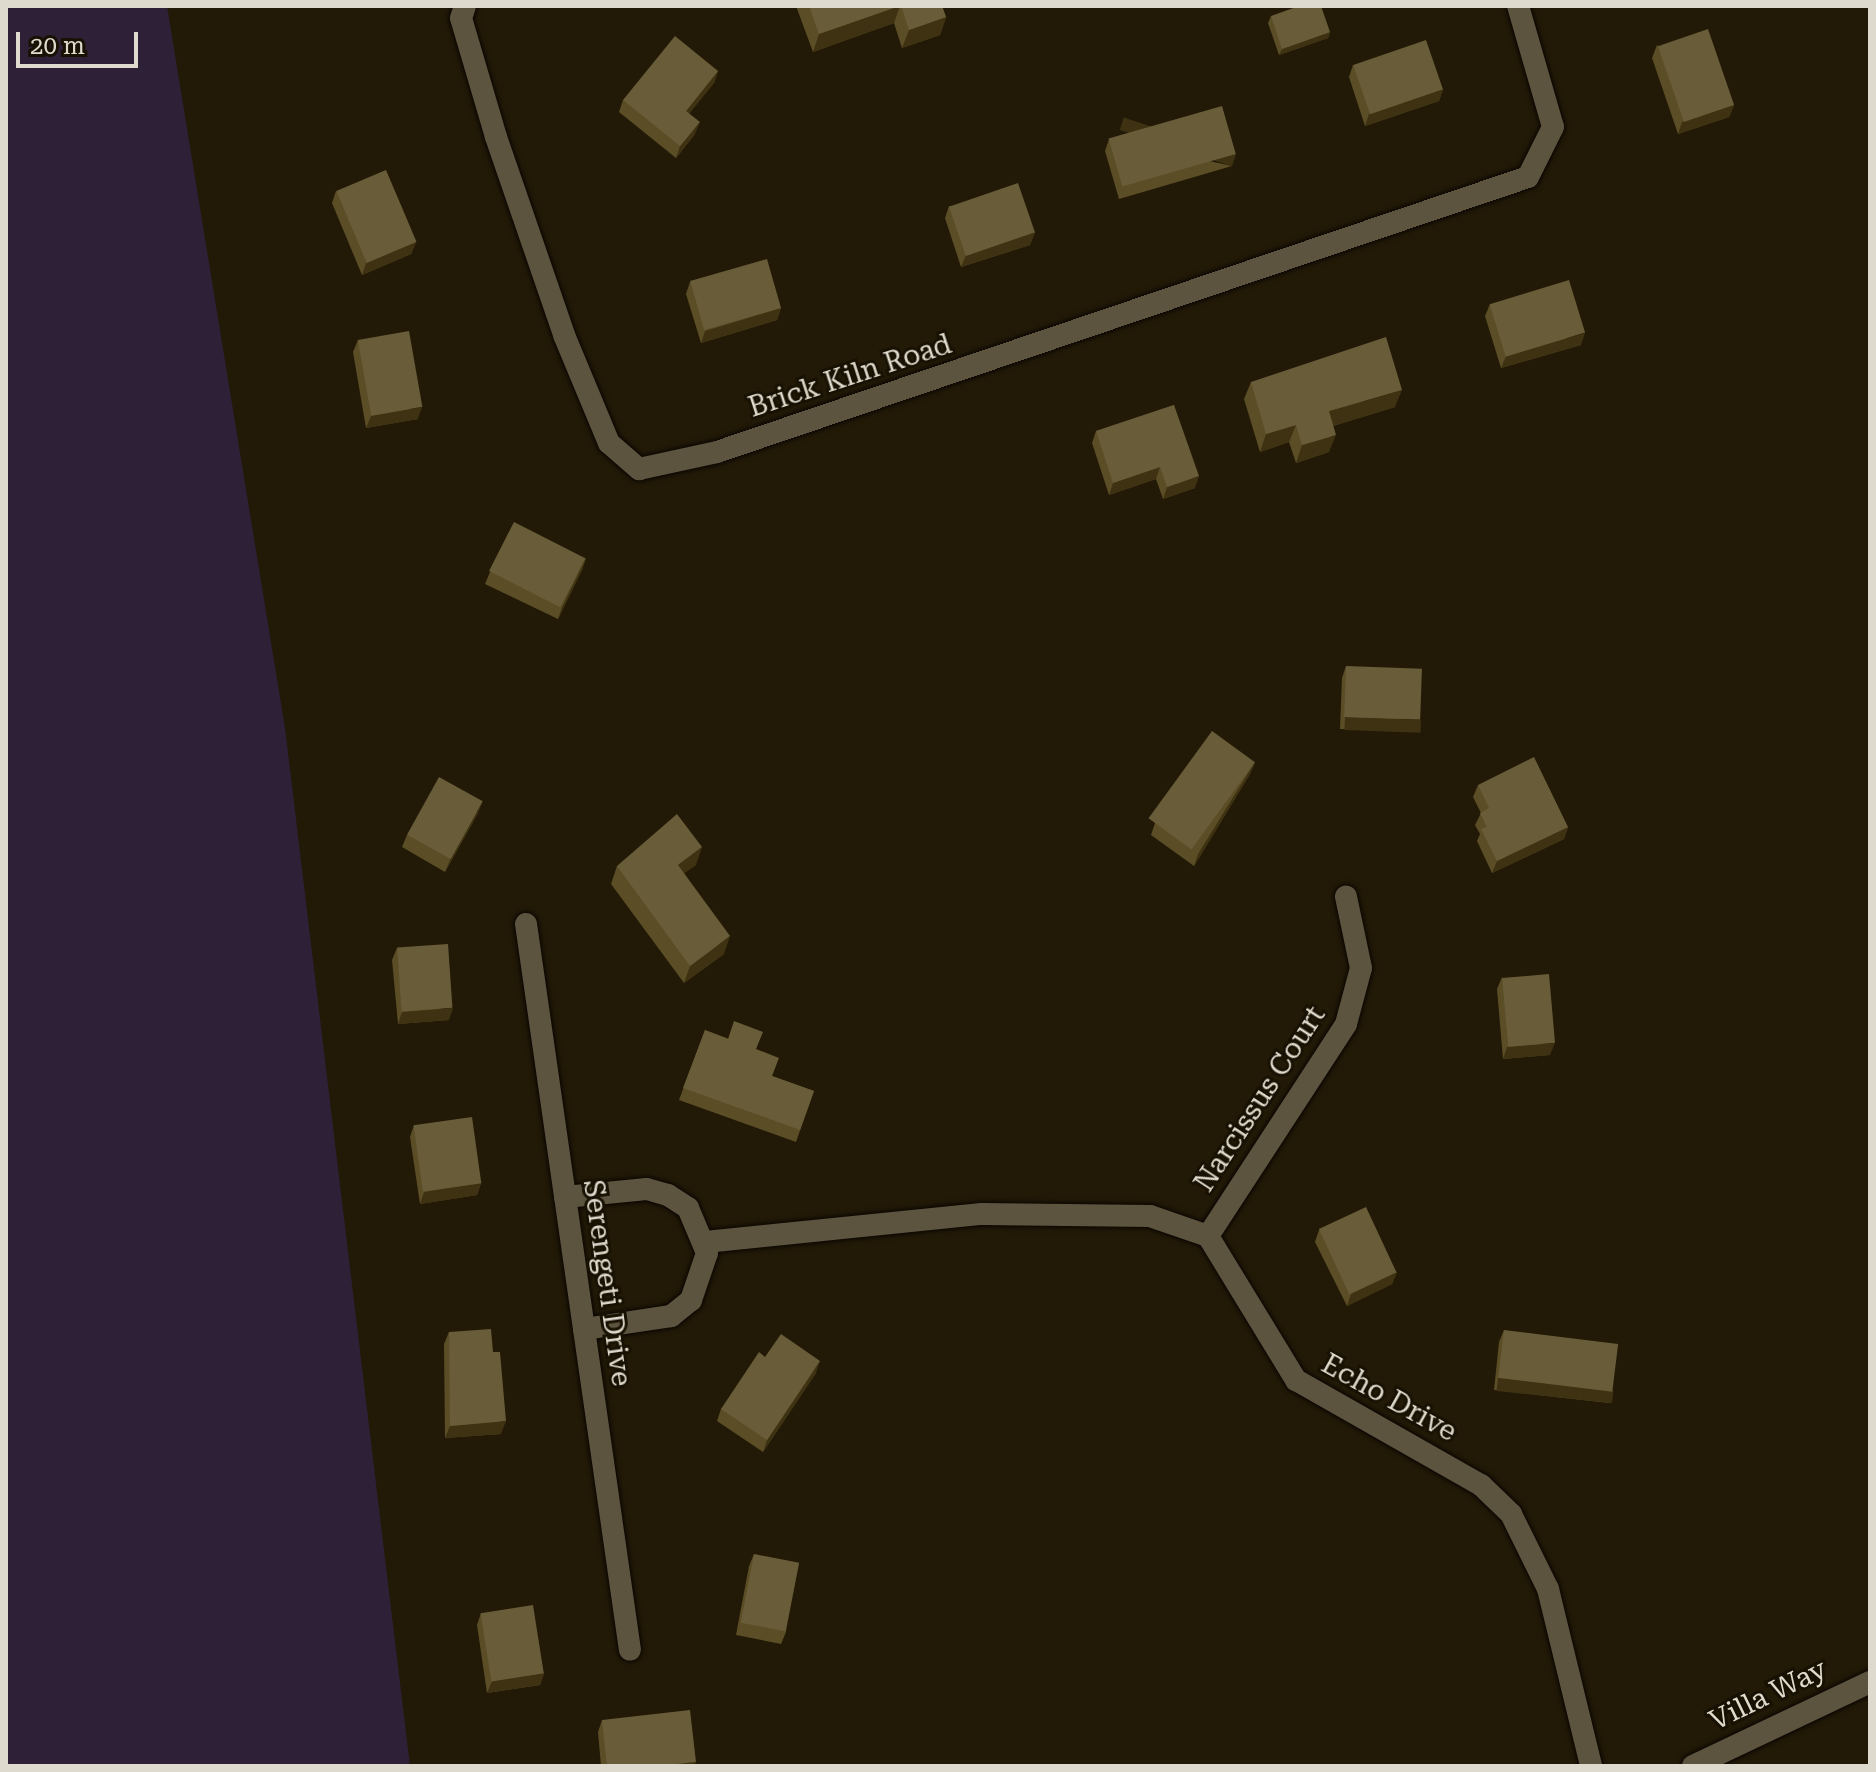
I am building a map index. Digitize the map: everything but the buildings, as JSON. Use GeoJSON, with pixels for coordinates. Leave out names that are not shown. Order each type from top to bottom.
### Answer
{"type":"FeatureCollection","features":[{"type":"Feature","properties":{"kind":"street","name":"Brick Kiln Road"},"geometry":{"type":"LineString","coordinates":[[465,6],[461,18],[496,137],[564,335],[609,443],[639,469],[717,452],[1432,215],[1528,177],[1553,127],[1518,6]]}},
{"type":"Feature","properties":{"kind":"street","name":"Narcissus Court"},"geometry":{"type":"LineString","coordinates":[[1208,1236],[1346,1024],[1361,968],[1346,897]]}},
{"type":"Feature","properties":{"kind":"street","name":"Serengeti Drive"},"geometry":{"type":"LineString","coordinates":[[526,924],[630,1650]]}},
{"type":"Feature","properties":{"kind":"street"},"geometry":{"type":"LineString","coordinates":[[565,1197],[647,1189],[668,1195],[688,1208],[705,1242],[704,1277],[671,1316],[584,1329]]}},
{"type":"Feature","properties":{"kind":"street"},"geometry":{"type":"LineString","coordinates":[[705,1242],[982,1214],[1150,1216],[1208,1236]]}},
{"type":"Feature","properties":{"kind":"street","name":"Echo Drive"},"geometry":{"type":"LineString","coordinates":[[1208,1236],[1296,1380],[1481,1485],[1511,1514],[1548,1589],[1591,1766]]}},
{"type":"Feature","properties":{"kind":"street","name":"Villa Way"},"geometry":{"type":"LineString","coordinates":[[1693,1766],[1870,1682]]}},
{"type":"Feature","properties":{"kind":"shaded area"},"geometry":{"type":"Polygon","coordinates":[[[6,6],[167,6],[285,728],[410,1766],[6,1766],[6,6]]]}}]}
